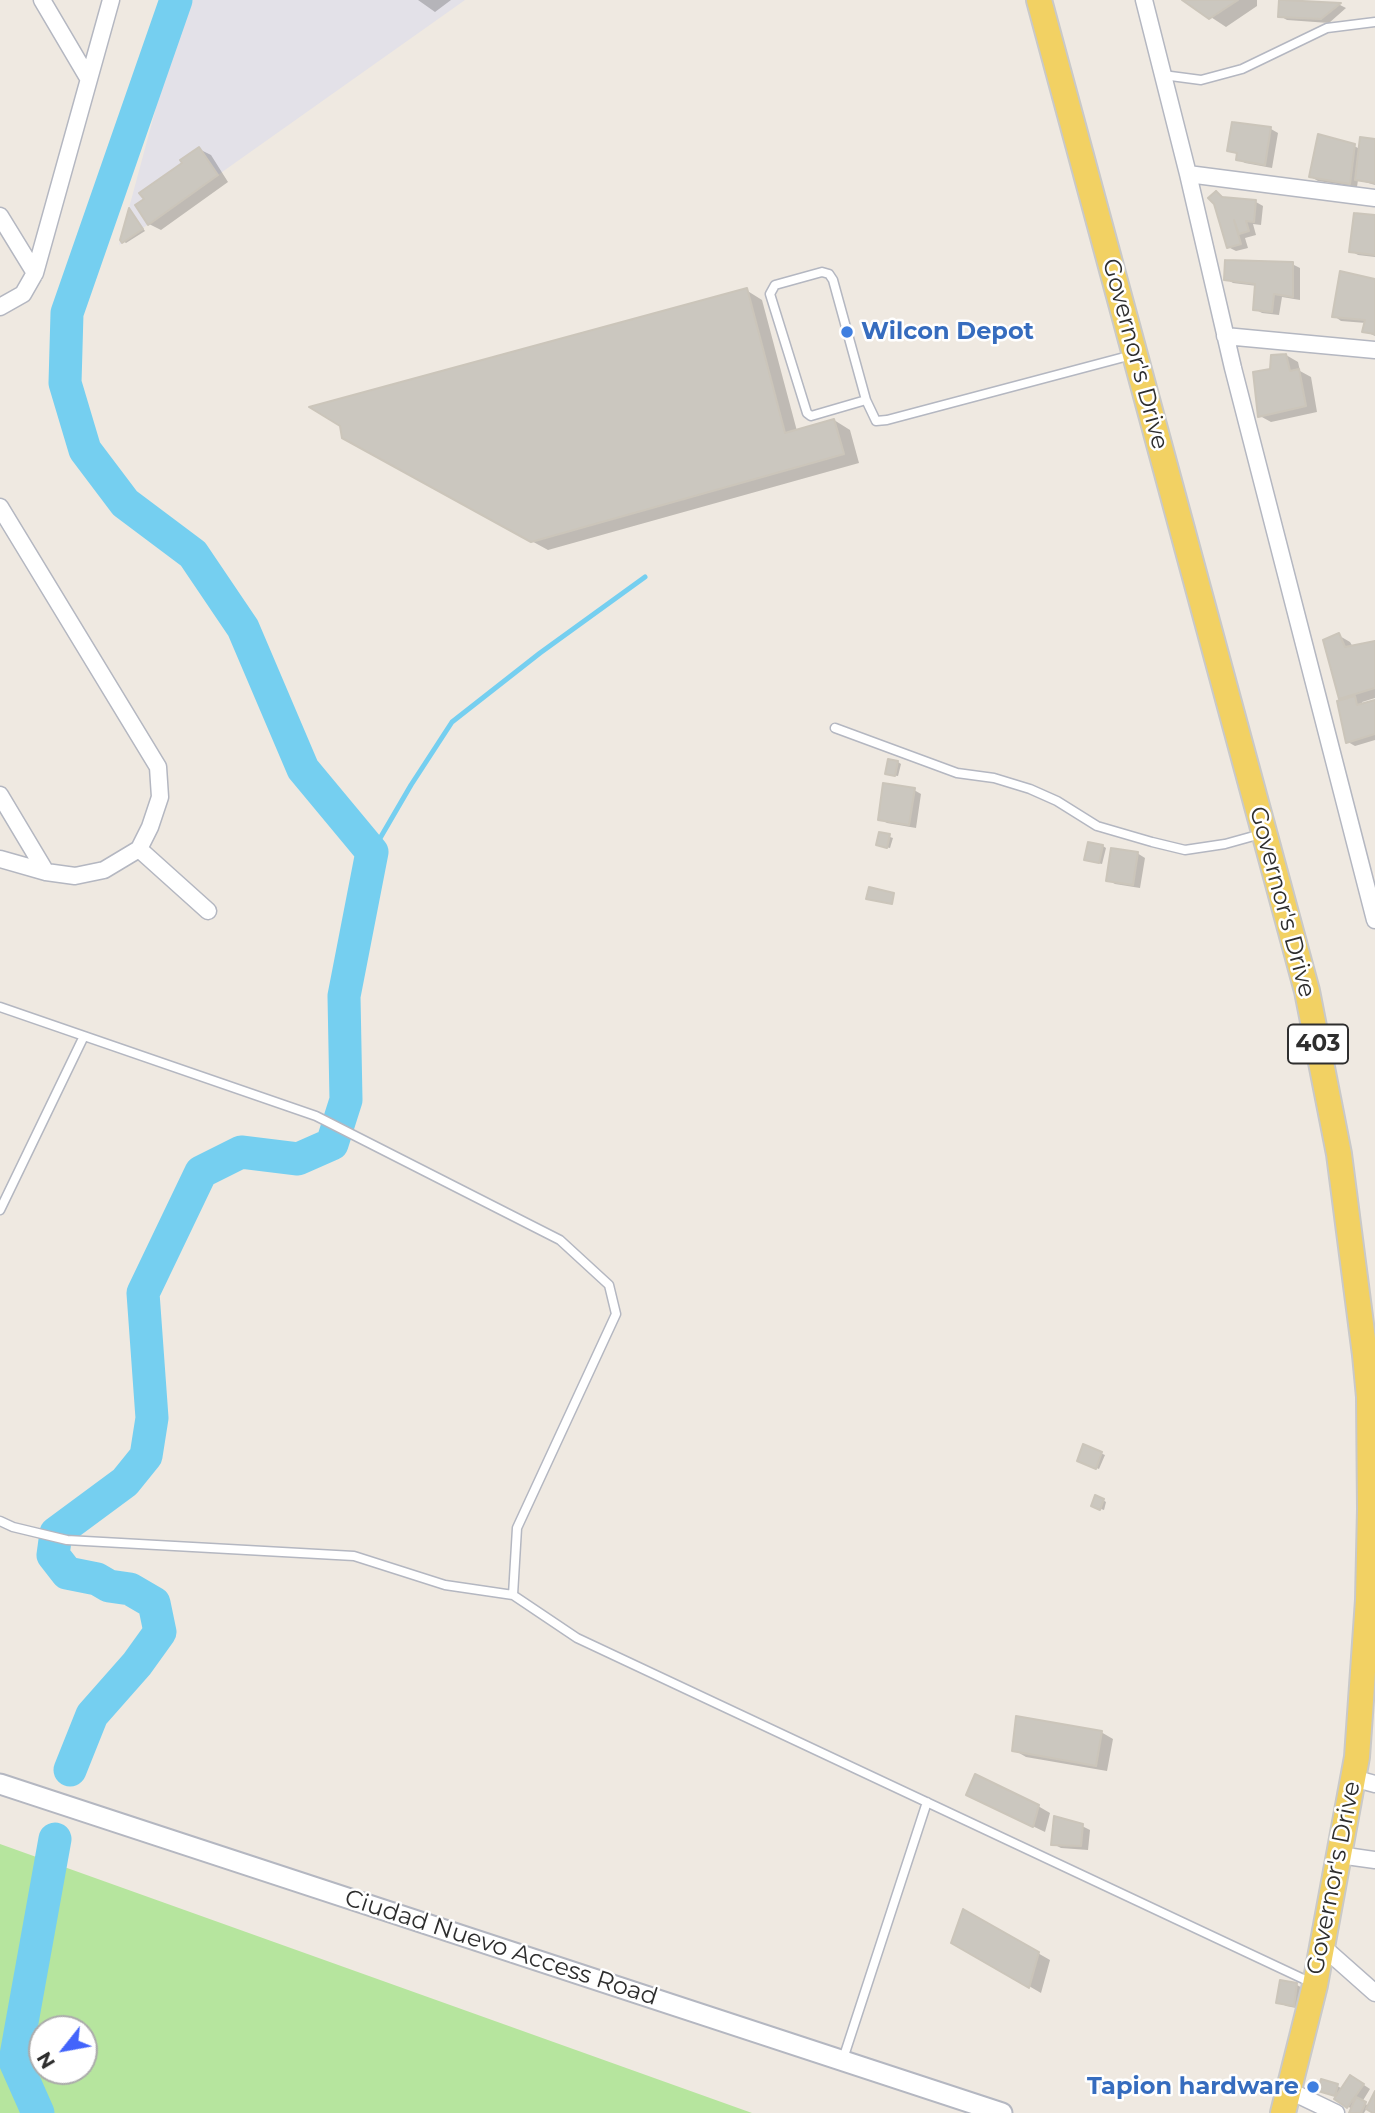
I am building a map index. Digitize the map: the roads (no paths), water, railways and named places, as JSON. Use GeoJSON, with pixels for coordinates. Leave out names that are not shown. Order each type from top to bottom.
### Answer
{"type":"FeatureCollection","features":[{"type":"Feature","properties":{"kind":"main road","name":"Governor's Drive"},"geometry":{"type":"LineString","coordinates":[[1039,0],[1307,990],[1337,1140],[1370,1354],[1369,1561],[1358,1744],[1364,1781],[1339,1855],[1315,1984],[1285,2101]]}},
{"type":"Feature","properties":{"kind":"street"},"geometry":{"type":"LineString","coordinates":[[42,0],[88,78]]}},
{"type":"Feature","properties":{"kind":"street"},"geometry":{"type":"LineString","coordinates":[[0,307],[23,294],[35,273],[111,0]]}},
{"type":"Feature","properties":{"kind":"street"},"geometry":{"type":"LineString","coordinates":[[1144,0],[1225,336],[1375,920]]}},
{"type":"Feature","properties":{"kind":"street"},"geometry":{"type":"LineString","coordinates":[[1188,174],[1375,198]]}},
{"type":"Feature","properties":{"kind":"street"},"geometry":{"type":"LineString","coordinates":[[0,216],[35,273]]}},
{"type":"Feature","properties":{"kind":"street"},"geometry":{"type":"LineString","coordinates":[[1225,336],[1375,350]]}},
{"type":"Feature","properties":{"kind":"street"},"geometry":{"type":"LineString","coordinates":[[0,507],[158,767],[160,797],[139,849],[104,870],[75,876],[46,872],[0,859]]}},
{"type":"Feature","properties":{"kind":"street"},"geometry":{"type":"LineString","coordinates":[[0,795],[46,872]]}},
{"type":"Feature","properties":{"kind":"street"},"geometry":{"type":"LineString","coordinates":[[139,849],[208,911]]}},
{"type":"Feature","properties":{"kind":"street","name":"Ciudad Nuevo Access Road"},"geometry":{"type":"LineString","coordinates":[[0,1784],[1002,2113]]}},
{"type":"Feature","properties":{"kind":"street"},"geometry":{"type":"LineString","coordinates":[[1339,1855],[1375,1860]]}},
{"type":"Feature","properties":{"kind":"street"},"geometry":{"type":"LineString","coordinates":[[1322,1946],[1375,1993]]}},
{"type":"Feature","properties":{"kind":"street"},"geometry":{"type":"LineString","coordinates":[[1285,2101],[1336,2113]]}},
{"type":"Feature","properties":{"kind":"lane"},"geometry":{"type":"LineString","coordinates":[[1163,75],[1201,80],[1242,69],[1327,28],[1375,22]]}},
{"type":"Feature","properties":{"kind":"lane"},"geometry":{"type":"LineString","coordinates":[[866,400],[811,416],[807,413],[770,294],[775,285],[822,272],[829,274],[866,400],[876,421],[1135,354]]}},
{"type":"Feature","properties":{"kind":"lane"},"geometry":{"type":"LineString","coordinates":[[835,728],[957,773],[993,778],[1030,789],[1097,826],[1152,842],[1185,850],[1264,834]]}},
{"type":"Feature","properties":{"kind":"lane"},"geometry":{"type":"LineString","coordinates":[[0,1007],[316,1116],[560,1240],[610,1284],[616,1314],[517,1528],[513,1595]]}},
{"type":"Feature","properties":{"kind":"lane"},"geometry":{"type":"LineString","coordinates":[[0,1209],[84,1036]]}},
{"type":"Feature","properties":{"kind":"lane"},"geometry":{"type":"LineString","coordinates":[[0,1521],[13,1527],[67,1540],[354,1556],[445,1584],[513,1595],[577,1638],[1315,1984]]}},
{"type":"Feature","properties":{"kind":"lane"},"geometry":{"type":"LineString","coordinates":[[842,2060],[927,1802]]}},
{"type":"Feature","properties":{"kind":"waterway"},"geometry":{"type":"LineString","coordinates":[[70,1770],[92,1715],[137,1664],[160,1632],[154,1603],[130,1589],[109,1586],[97,1579],[67,1573],[53,1555],[56,1533],[125,1482],[146,1456],[152,1418],[143,1293],[201,1172],[241,1152],[298,1159],[332,1144],[346,1100],[344,996],[372,852],[303,769],[243,628],[193,554],[125,503],[85,450],[65,383],[67,313],[176,0]]}},
{"type":"Feature","properties":{"kind":"waterway"},"geometry":{"type":"LineString","coordinates":[[372,852],[452,722],[540,653],[645,577]]}},
{"type":"Feature","properties":{"kind":"waterway"},"geometry":{"type":"LineString","coordinates":[[38,2113],[15,2061],[55,1839]]}},
{"type":"Feature","properties":{"kind":"place","name":"Wilcon Depot"},"geometry":{"type":"Point","coordinates":[847,332]}},
{"type":"Feature","properties":{"kind":"place","name":"Tapion hardware"},"geometry":{"type":"Point","coordinates":[1313,2087]}}]}
